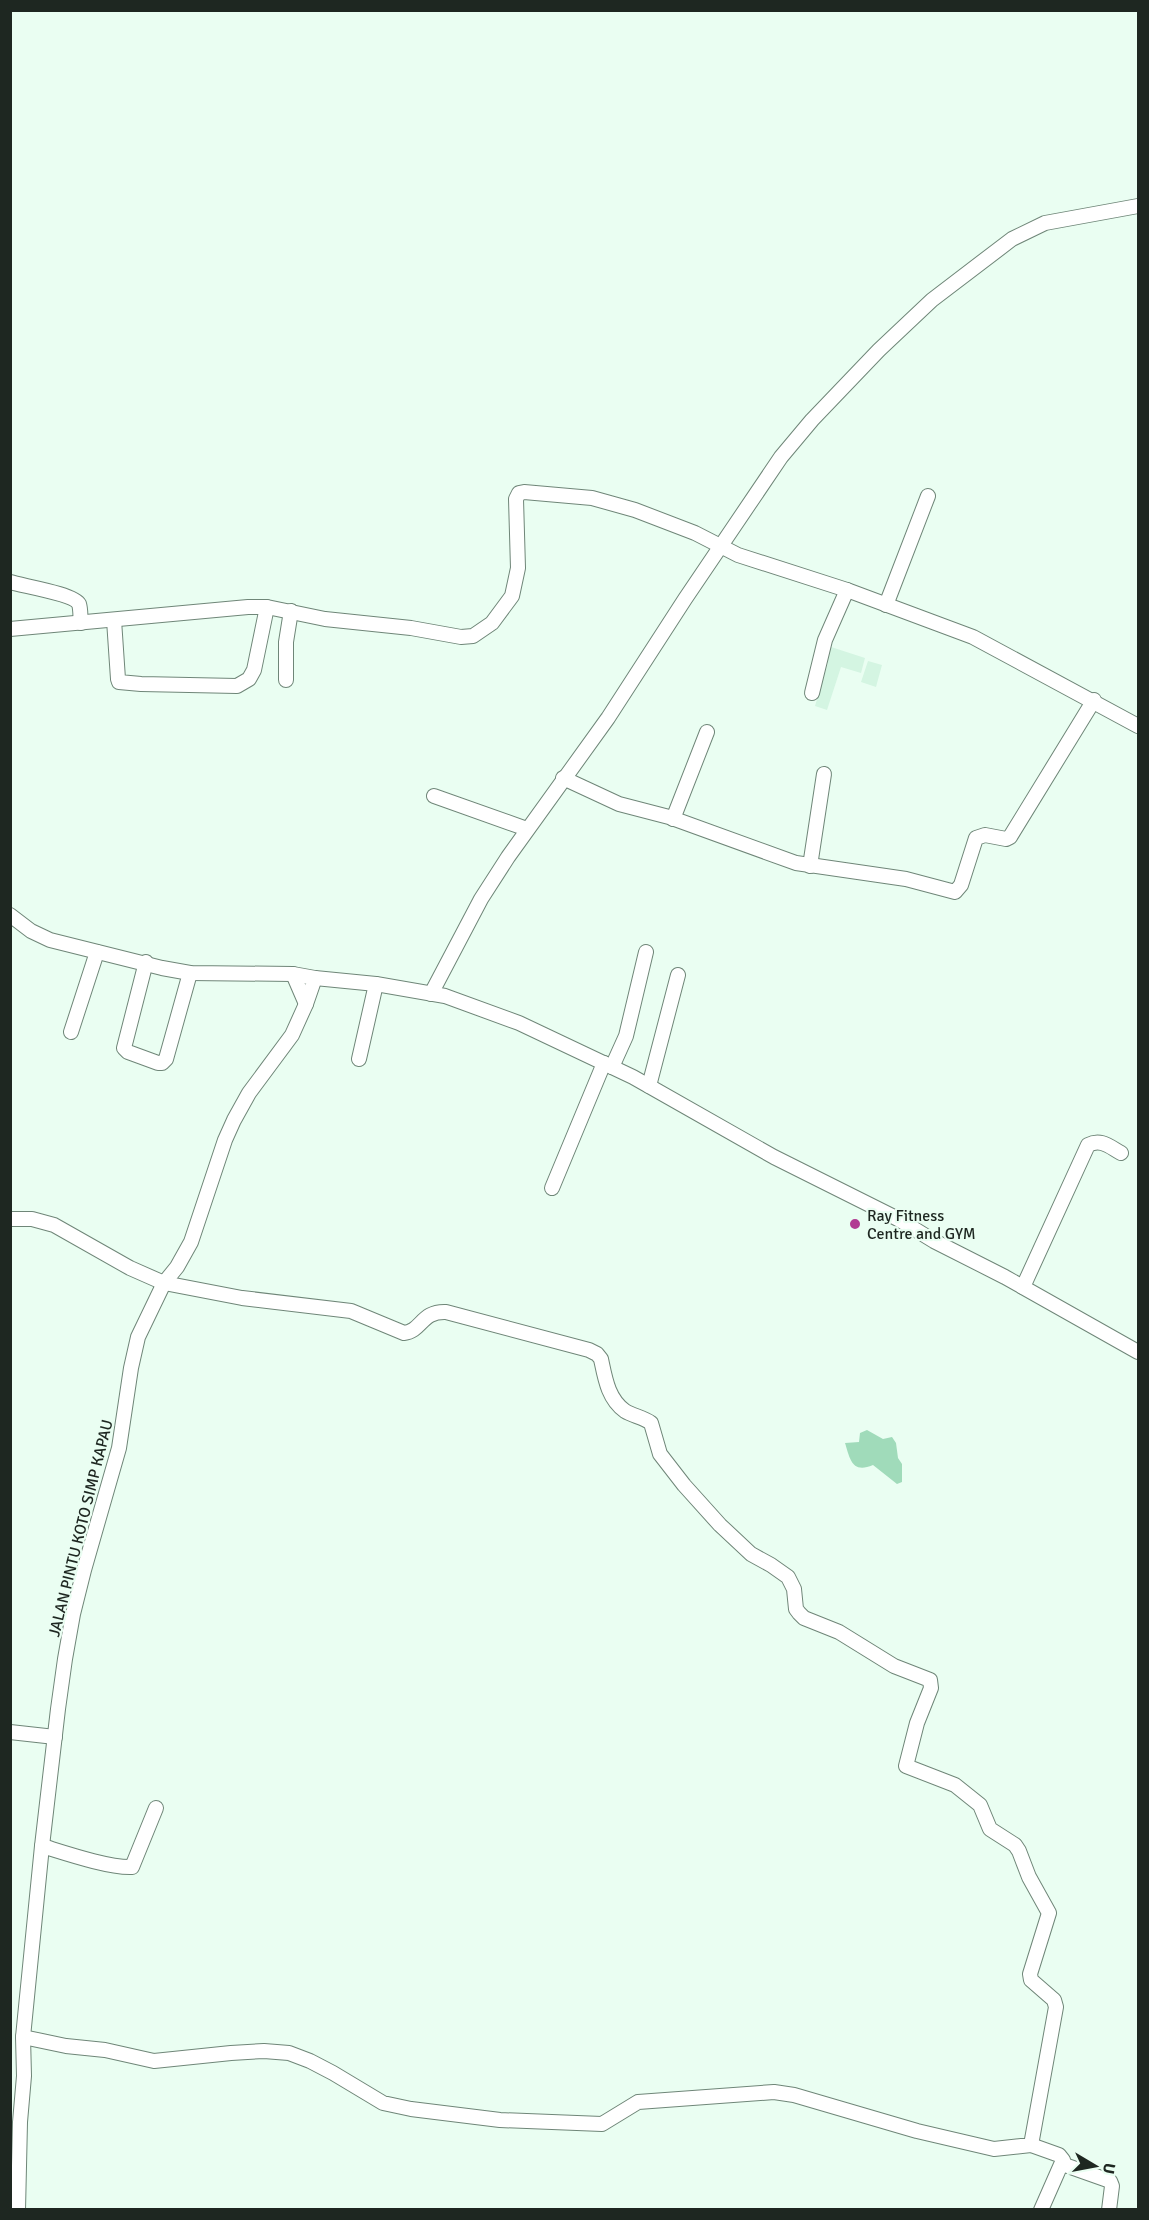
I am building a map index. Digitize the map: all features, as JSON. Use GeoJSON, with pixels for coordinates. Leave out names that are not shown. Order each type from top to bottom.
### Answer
{"type":"FeatureCollection","features":[{"type":"Feature","properties":{"kind":"street"},"geometry":{"type":"LineString","coordinates":[[431,994],[481,899],[527,829],[608,718],[685,599],[782,458],[812,420],[879,350],[932,300],[993,252],[1026,231],[1045,224],[1138,207]]}},
{"type":"Feature","properties":{"kind":"street"},"geometry":{"type":"LineString","coordinates":[[10,629],[267,607],[325,619],[411,628],[461,637],[473,636],[492,623],[512,596],[518,568],[516,499],[524,492],[592,498],[621,506],[687,530],[738,555],[847,590],[973,637],[1094,700],[1138,726]]}},
{"type":"Feature","properties":{"kind":"street"},"geometry":{"type":"LineString","coordinates":[[886,605],[928,496]]}},
{"type":"Feature","properties":{"kind":"street"},"geometry":{"type":"LineString","coordinates":[[11,584],[68,596],[80,606],[81,624]]}},
{"type":"Feature","properties":{"kind":"street"},"geometry":{"type":"LineString","coordinates":[[812,693],[825,640],[847,590]]}},
{"type":"Feature","properties":{"kind":"street"},"geometry":{"type":"LineString","coordinates":[[114,620],[119,682],[237,686],[249,679],[254,670],[267,607]]}},
{"type":"Feature","properties":{"kind":"street"},"geometry":{"type":"LineString","coordinates":[[286,680],[286,642],[291,611]]}},
{"type":"Feature","properties":{"kind":"street"},"geometry":{"type":"LineString","coordinates":[[564,778],[619,804],[673,819],[782,858],[810,866],[906,879],[955,892],[961,885],[976,838],[985,835],[1006,839],[1010,837],[1094,700]]}},
{"type":"Feature","properties":{"kind":"street"},"geometry":{"type":"LineString","coordinates":[[673,819],[707,732]]}},
{"type":"Feature","properties":{"kind":"street"},"geometry":{"type":"LineString","coordinates":[[810,866],[824,774]]}},
{"type":"Feature","properties":{"kind":"street"},"geometry":{"type":"LineString","coordinates":[[434,796],[527,829]]}},
{"type":"Feature","properties":{"kind":"street"},"geometry":{"type":"LineString","coordinates":[[10,915],[31,931],[50,940],[190,973],[293,974],[376,984],[445,996],[491,1012],[608,1065],[680,1102],[774,1157],[898,1219],[1138,1352]]}},
{"type":"Feature","properties":{"kind":"street"},"geometry":{"type":"LineString","coordinates":[[71,1032],[97,952]]}},
{"type":"Feature","properties":{"kind":"street"},"geometry":{"type":"LineString","coordinates":[[552,1188],[608,1065],[626,1036],[646,952]]}},
{"type":"Feature","properties":{"kind":"street"},"geometry":{"type":"LineString","coordinates":[[146,963],[124,1047],[128,1052],[159,1063],[166,1059],[190,973]]}},
{"type":"Feature","properties":{"kind":"street"},"geometry":{"type":"LineString","coordinates":[[293,974],[306,1004]]}},
{"type":"Feature","properties":{"kind":"street"},"geometry":{"type":"LineString","coordinates":[[649,1086],[678,975]]}},
{"type":"Feature","properties":{"kind":"street","name":"JALAN PINTU KOTO SIMP KAPAU"},"geometry":{"type":"LineString","coordinates":[[18,2210],[15,2122],[17,2075],[55,1737],[73,1614],[119,1448],[138,1337],[164,1283],[177,1267],[190,1242],[234,1120],[249,1093],[292,1035],[315,978]]}},
{"type":"Feature","properties":{"kind":"street"},"geometry":{"type":"LineString","coordinates":[[359,1059],[376,984]]}},
{"type":"Feature","properties":{"kind":"street"},"geometry":{"type":"LineString","coordinates":[[1023,1287],[1088,1145],[1101,1142],[1121,1153]]}},
{"type":"Feature","properties":{"kind":"street"},"geometry":{"type":"LineString","coordinates":[[10,1219],[32,1220],[54,1226],[130,1268],[164,1283],[242,1298],[351,1311],[404,1333],[414,1330],[433,1313],[447,1312],[590,1350],[601,1359],[611,1395],[624,1410],[651,1423],[660,1454],[720,1525],[751,1554],[788,1577],[794,1589],[796,1609],[804,1618],[839,1632],[894,1666],[930,1680],[931,1688],[916,1723],[906,1766],[955,1785],[980,1805],[990,1829],[1015,1845],[1019,1851],[1029,1877],[1049,1913],[1030,1980],[1054,2000],[1056,2007],[1031,2145]]}},
{"type":"Feature","properties":{"kind":"street"},"geometry":{"type":"LineString","coordinates":[[10,1732],[55,1737]]}},
{"type":"Feature","properties":{"kind":"street"},"geometry":{"type":"LineString","coordinates":[[42,1846],[70,1855],[132,1867],[156,1808]]}},
{"type":"Feature","properties":{"kind":"street"},"geometry":{"type":"LineString","coordinates":[[10,2008],[26,2010]]}},
{"type":"Feature","properties":{"kind":"street"},"geometry":{"type":"LineString","coordinates":[[23,2037],[66,2046],[115,2052],[154,2061],[264,2051],[289,2053],[333,2073],[383,2103],[411,2109],[501,2120],[602,2124],[638,2102],[774,2092],[794,2095],[917,2131],[994,2149],[1031,2145],[1059,2155],[1063,2160],[1062,2164],[1041,2210]]}},
{"type":"Feature","properties":{"kind":"street"},"geometry":{"type":"LineString","coordinates":[[1062,2164],[1110,2181],[1114,2208]]}},
{"type":"Feature","properties":{"kind":"shaded area"},"geometry":{"type":"Polygon","coordinates":[[[828,646],[865,658],[861,673],[841,667],[827,710],[815,706],[828,663],[823,661],[828,646]]]}},
{"type":"Feature","properties":{"kind":"shaded area"},"geometry":{"type":"Polygon","coordinates":[[[868,661],[882,665],[876,687],[861,682],[868,661]]]}},
{"type":"Feature","properties":{"kind":"green space"},"geometry":{"type":"Polygon","coordinates":[[[867,1430],[883,1439],[892,1437],[902,1464],[902,1482],[897,1484],[873,1465],[860,1468],[853,1463],[845,1443],[859,1442],[860,1433],[867,1430]]]}},
{"type":"Feature","properties":{"kind":"place","name":"Ray Fitness Centre and GYM"},"geometry":{"type":"Point","coordinates":[855,1224]}}]}
